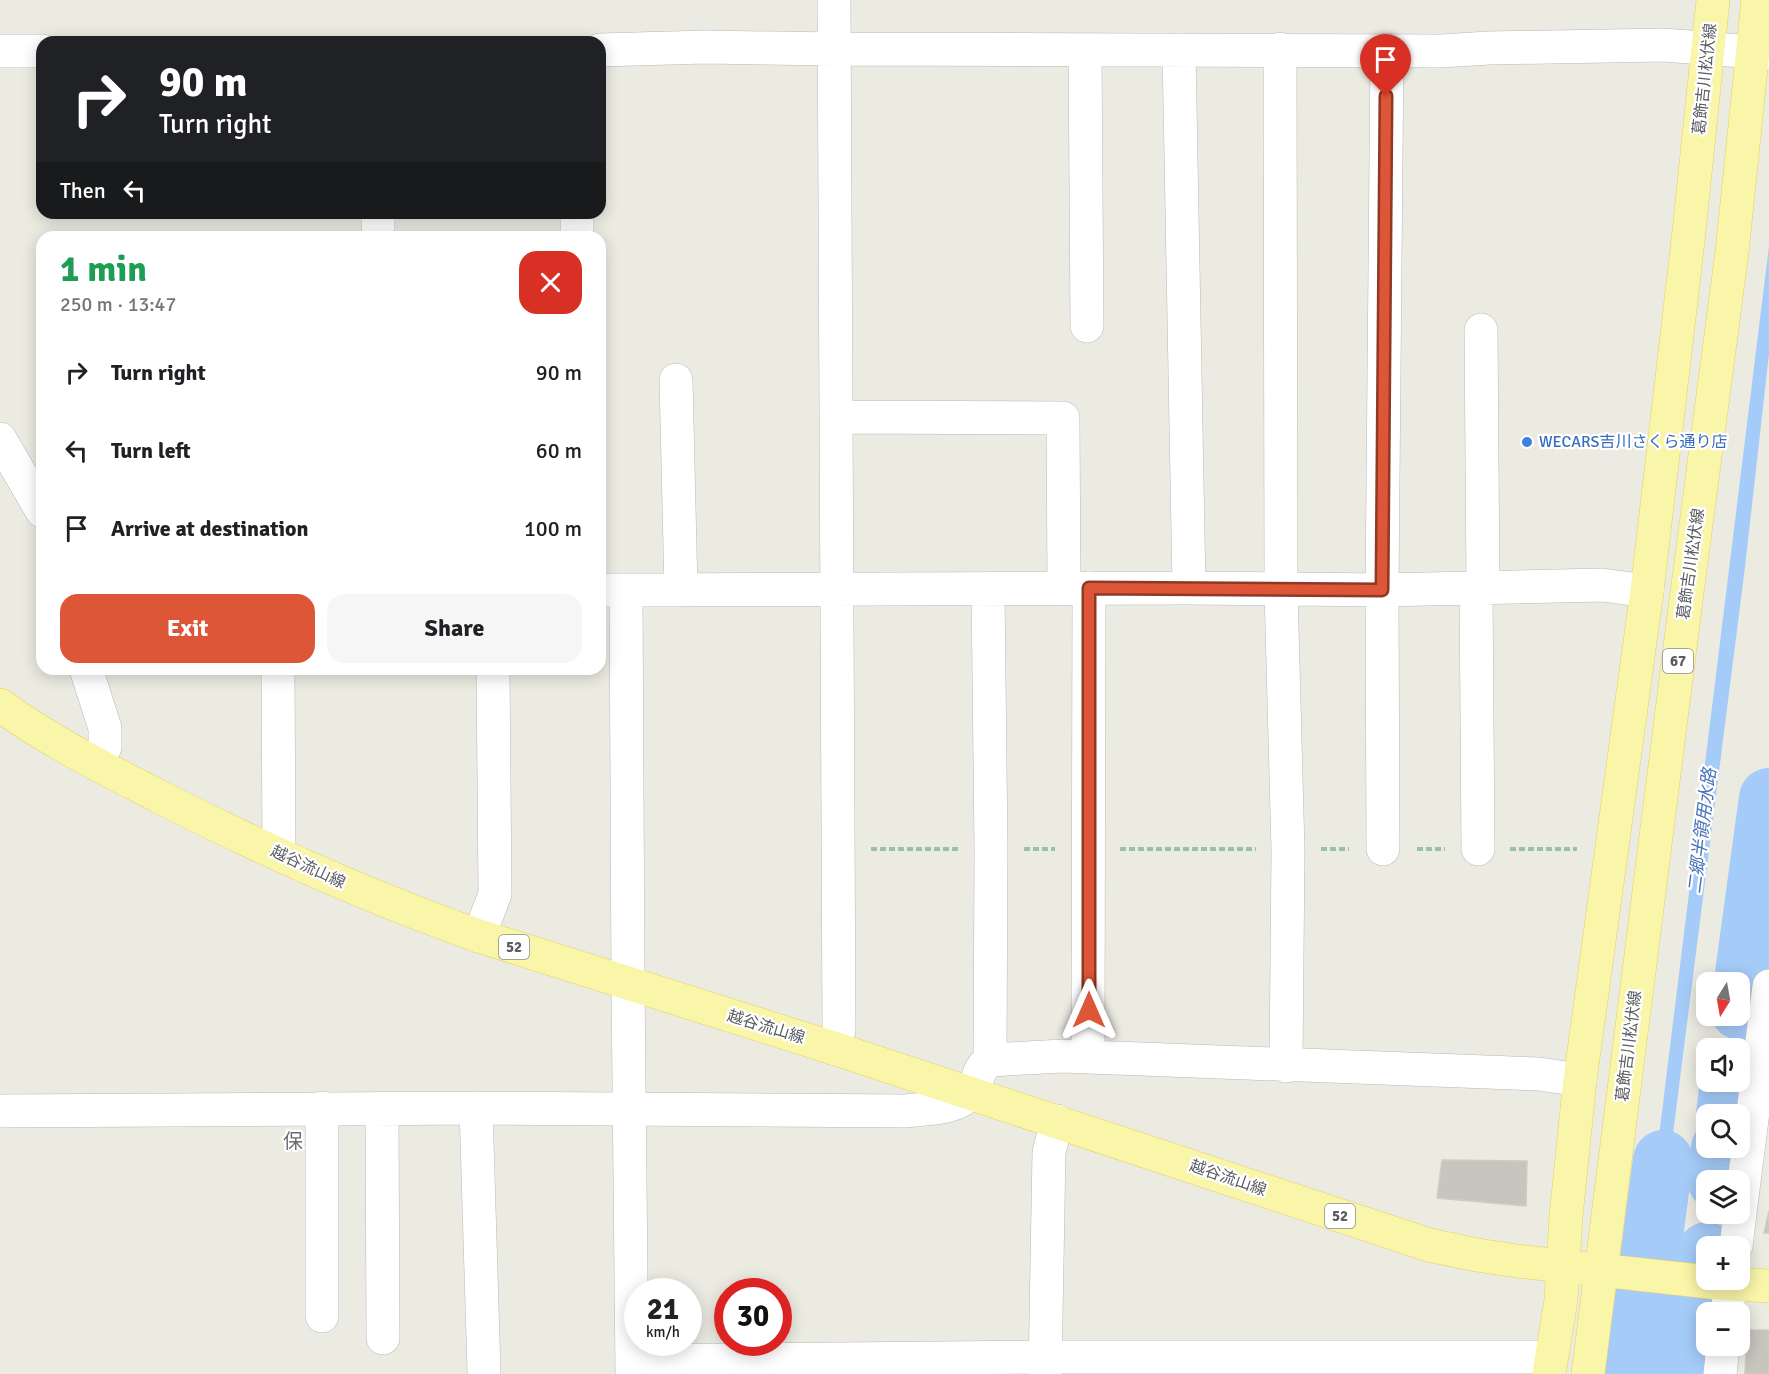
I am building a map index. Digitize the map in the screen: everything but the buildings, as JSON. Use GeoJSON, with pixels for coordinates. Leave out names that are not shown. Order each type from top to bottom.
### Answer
{"type":"FeatureCollection","features":[{"type":"Feature","properties":{"kind":"main road","name":"葛飾吉川松伏線"},"geometry":{"type":"LineString","coordinates":[[1564,1266],[1566,1216],[1580,1080],[1647,591],[1688,242],[1713,0]]}},
{"type":"Feature","properties":{"kind":"main road","name":"葛飾吉川松伏線"},"geometry":{"type":"LineString","coordinates":[[1616,1272],[1732,252],[1761,52],[1758,0]]}},
{"type":"Feature","properties":{"kind":"main road","name":"越谷流山線"},"geometry":{"type":"LineString","coordinates":[[0,705],[29,726],[197,816],[340,883],[479,936],[833,1048],[1429,1245],[1518,1262],[1616,1272],[1696,1285]]}},
{"type":"Feature","properties":{"kind":"main road"},"geometry":{"type":"LineString","coordinates":[[1550,1366],[1564,1266]]}},
{"type":"Feature","properties":{"kind":"main road"},"geometry":{"type":"LineString","coordinates":[[1588,1374],[1616,1272]]}},
{"type":"Feature","properties":{"kind":"main road","name":"越谷流山線"},"geometry":{"type":"LineString","coordinates":[[1750,1288],[1769,1286]]}},
{"type":"Feature","properties":{"kind":"street"},"geometry":{"type":"LineString","coordinates":[[833,1048],[839,1030],[834,0]]}},
{"type":"Feature","properties":{"kind":"street"},"geometry":{"type":"LineString","coordinates":[[606,50],[706,47],[1441,51],[1663,45],[1761,52]]}},
{"type":"Feature","properties":{"kind":"street"},"geometry":{"type":"LineString","coordinates":[[1280,49],[1281,590],[1288,849],[1286,1066]]}},
{"type":"Feature","properties":{"kind":"street"},"geometry":{"type":"LineString","coordinates":[[1085,50],[1087,326]]}},
{"type":"Feature","properties":{"kind":"street"},"geometry":{"type":"LineString","coordinates":[[1383,849],[1382,590],[1386,50]]}},
{"type":"Feature","properties":{"kind":"street"},"geometry":{"type":"LineString","coordinates":[[0,51],[36,51]]}},
{"type":"Feature","properties":{"kind":"street"},"geometry":{"type":"LineString","coordinates":[[1179,51],[1189,588]]}},
{"type":"Feature","properties":{"kind":"street"},"geometry":{"type":"LineString","coordinates":[[1478,849],[1481,330]]}},
{"type":"Feature","properties":{"kind":"street"},"geometry":{"type":"LineString","coordinates":[[676,380],[681,590]]}},
{"type":"Feature","properties":{"kind":"street"},"geometry":{"type":"LineString","coordinates":[[836,417],[1063,418],[1077,589],[1090,849],[1088,1056]]}},
{"type":"Feature","properties":{"kind":"street"},"geometry":{"type":"LineString","coordinates":[[0,439],[36,501]]}},
{"type":"Feature","properties":{"kind":"street"},"geometry":{"type":"LineString","coordinates":[[1550,1366],[632,1367],[628,984],[613,590],[1189,588],[1382,590],[1602,585],[1647,591]]}},
{"type":"Feature","properties":{"kind":"street"},"geometry":{"type":"LineString","coordinates":[[988,589],[991,849],[990,1060]]}},
{"type":"Feature","properties":{"kind":"street"},"geometry":{"type":"LineString","coordinates":[[88,675],[105,728],[105,747],[98,764]]}},
{"type":"Feature","properties":{"kind":"street"},"geometry":{"type":"LineString","coordinates":[[278,675],[279,854]]}},
{"type":"Feature","properties":{"kind":"street"},"geometry":{"type":"LineString","coordinates":[[479,936],[495,894],[493,675]]}},
{"type":"Feature","properties":{"kind":"street"},"geometry":{"type":"LineString","coordinates":[[1746,1170],[1766,1026],[1769,986]]}},
{"type":"Feature","properties":{"kind":"street"},"geometry":{"type":"LineString","coordinates":[[0,1111],[476,1108],[906,1111],[955,1104],[971,1093],[982,1066],[990,1060],[1063,1056],[1539,1074],[1580,1080]]}},
{"type":"Feature","properties":{"kind":"street"},"geometry":{"type":"LineString","coordinates":[[322,1108],[322,1316]]}},
{"type":"Feature","properties":{"kind":"street"},"geometry":{"type":"LineString","coordinates":[[382,1108],[383,1338]]}},
{"type":"Feature","properties":{"kind":"street"},"geometry":{"type":"LineString","coordinates":[[476,1108],[484,1371]]}},
{"type":"Feature","properties":{"kind":"street"},"geometry":{"type":"LineString","coordinates":[[1045,1366],[1049,1152],[1057,1121]]}},
{"type":"Feature","properties":{"kind":"street"},"geometry":{"type":"LineString","coordinates":[[1720,1374],[1722,1356]]}},
{"type":"Feature","properties":{"kind":"path"},"geometry":{"type":"LineString","coordinates":[[838,848],[1584,849]]}},
{"type":"Feature","properties":{"kind":"water"},"geometry":{"type":"Polygon","coordinates":[[[1769,246],[1769,354],[1745,567],[1659,1244],[1646,1241],[1769,246]]]}},
{"type":"Feature","properties":{"kind":"water"},"geometry":{"type":"Polygon","coordinates":[[[1636,1333],[1646,1335],[1641,1374],[1631,1374],[1636,1333]]]}},
{"type":"Feature","properties":{"kind":"waterway"},"geometry":{"type":"LineString","coordinates":[[1745,972],[1769,798]]}},
{"type":"Feature","properties":{"kind":"waterway"},"geometry":{"type":"LineString","coordinates":[[1727,1104],[1729,1092]]}},
{"type":"Feature","properties":{"kind":"waterway"},"geometry":{"type":"LineString","coordinates":[[1718,1170],[1720,1158]]}},
{"type":"Feature","properties":{"kind":"waterway","name":"二郷半領用水路"},"geometry":{"type":"LineString","coordinates":[[1635,1374],[1663,1160]]}},
{"type":"Feature","properties":{"kind":"waterway"},"geometry":{"type":"LineString","coordinates":[[1691,1374],[1702,1290]]}},
{"type":"Feature","properties":{"kind":"place","name":"WECARS吉川さくら通り店"},"geometry":{"type":"Point","coordinates":[1527,442]}},
{"type":"Feature","properties":{"kind":"district","name":"保"},"geometry":{"type":"Point","coordinates":[293,1141]}},
{"type":"Feature","properties":{"kind":"route"},"geometry":{"type":"LineString","coordinates":[[1089,1010],[1089,588],[1382,590],[1386,96]]}}]}
